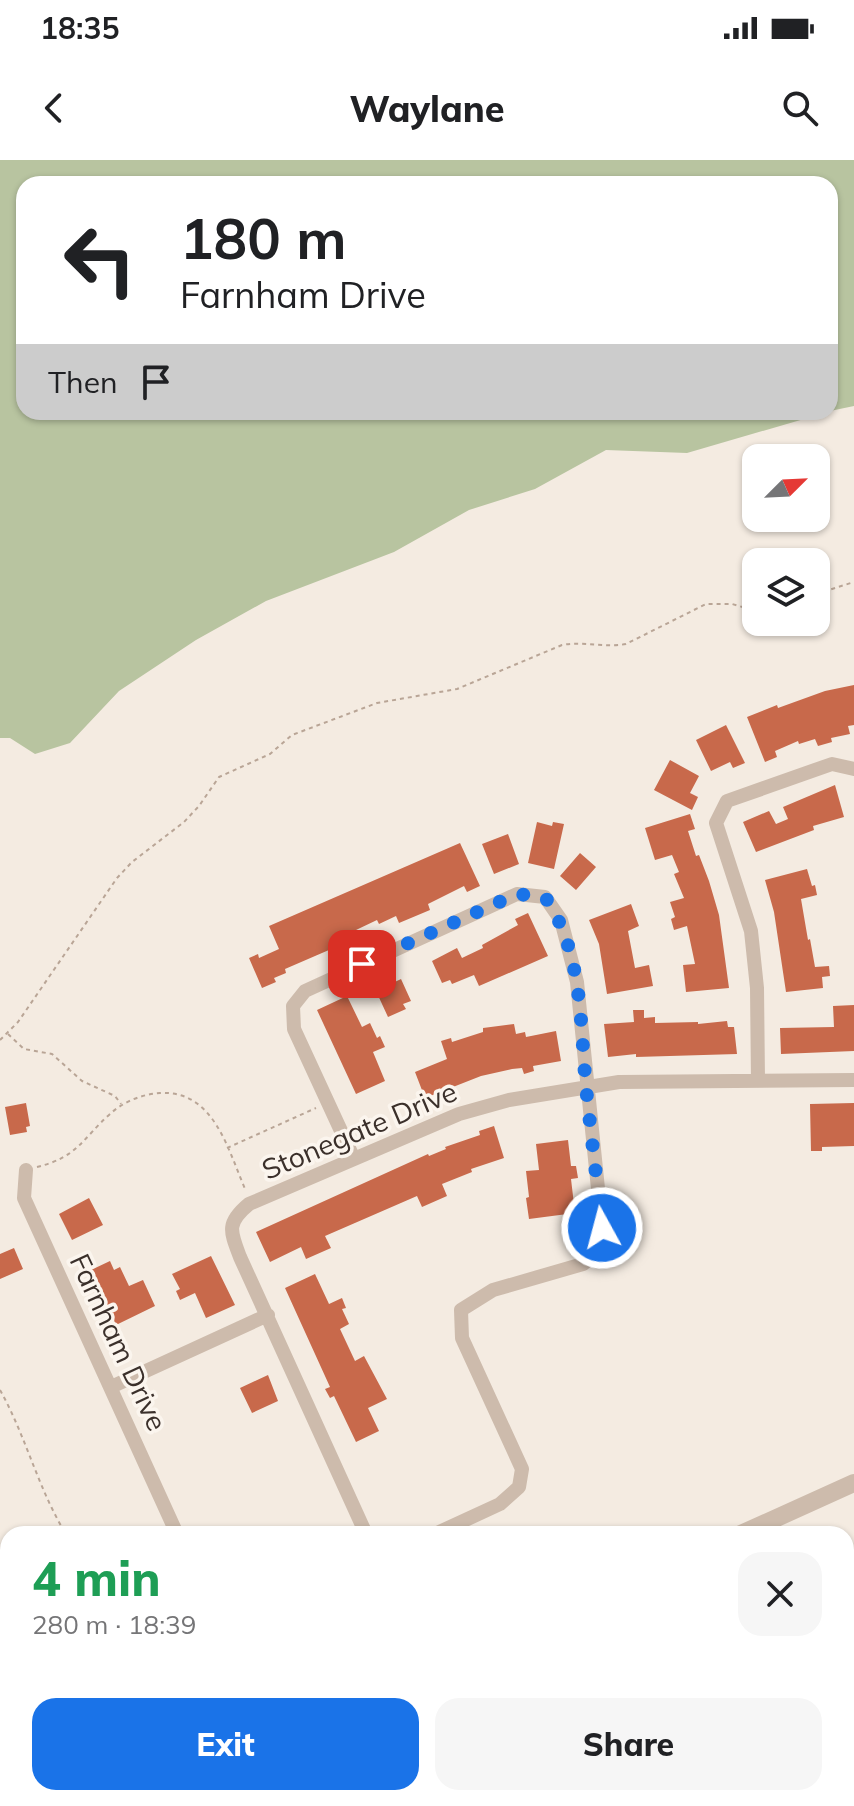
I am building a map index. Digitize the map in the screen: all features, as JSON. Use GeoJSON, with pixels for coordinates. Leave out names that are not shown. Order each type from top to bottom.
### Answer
{"type":"FeatureCollection","features":[{"type":"Feature","properties":{"kind":"street"},"geometry":{"type":"LineString","coordinates":[[758,1080],[757,988],[751,931],[716,823],[727,801],[759,788],[832,764],[854,769]]}},
{"type":"Feature","properties":{"kind":"street"},"geometry":{"type":"LineString","coordinates":[[354,1159],[294,1029],[293,1006],[305,991],[517,894],[545,897],[561,920],[577,982],[602,1228],[601,1249],[583,1264],[493,1290],[461,1310],[462,1338],[522,1469],[519,1487],[500,1504],[452,1526]]}},
{"type":"Feature","properties":{"kind":"street","name":"Stonegate Drive"},"geometry":{"type":"LineString","coordinates":[[362,1526],[231,1233],[236,1215],[251,1203],[459,1114],[509,1100],[619,1082],[854,1080]]}},
{"type":"Feature","properties":{"kind":"street","name":"Farnham Drive"},"geometry":{"type":"LineString","coordinates":[[26,1170],[24,1198],[173,1526]]}},
{"type":"Feature","properties":{"kind":"street"},"geometry":{"type":"LineString","coordinates":[[111,1387],[268,1315]]}},
{"type":"Feature","properties":{"kind":"street"},"geometry":{"type":"LineString","coordinates":[[759,1526],[854,1483]]}},
{"type":"Feature","properties":{"kind":"path"},"geometry":{"type":"LineString","coordinates":[[830,590],[854,582]]}},
{"type":"Feature","properties":{"kind":"path"},"geometry":{"type":"LineString","coordinates":[[0,1040],[8,1034],[117,878],[132,862],[184,822],[219,777],[270,754],[292,735],[377,703],[457,689],[562,645],[577,642],[613,646],[626,644],[706,604],[742,607]]}},
{"type":"Feature","properties":{"kind":"path"},"geometry":{"type":"LineString","coordinates":[[8,1034],[24,1049],[52,1054],[90,1086],[115,1096],[121,1105]]}},
{"type":"Feature","properties":{"kind":"path"},"geometry":{"type":"LineString","coordinates":[[26,1170],[53,1163],[76,1150],[121,1105],[151,1093],[179,1094],[190,1098],[210,1114],[251,1203]]}},
{"type":"Feature","properties":{"kind":"path"},"geometry":{"type":"LineString","coordinates":[[227,1148],[328,1103]]}},
{"type":"Feature","properties":{"kind":"path"},"geometry":{"type":"LineString","coordinates":[[0,1390],[61,1526]]}},
{"type":"Feature","properties":{"kind":"green space"},"geometry":{"type":"Polygon","coordinates":[[[0,160],[854,160],[854,406],[838,409],[838,176],[16,176],[16,420],[800,420],[687,453],[606,450],[535,489],[469,510],[394,552],[266,601],[196,640],[119,691],[70,743],[35,754],[10,738],[0,738],[0,160]]]}},
{"type":"Feature","properties":{"kind":"building"},"geometry":{"type":"Polygon","coordinates":[[[854,685],[854,725],[848,726],[850,734],[831,738],[832,742],[818,746],[815,739],[799,744],[798,741],[775,751],[777,757],[765,762],[747,717],[777,705],[778,708],[825,691],[854,685]]]}},
{"type":"Feature","properties":{"kind":"building"},"geometry":{"type":"Polygon","coordinates":[[[726,725],[745,763],[733,768],[730,762],[711,771],[696,740],[726,725]]]}},
{"type":"Feature","properties":{"kind":"building"},"geometry":{"type":"Polygon","coordinates":[[[670,760],[699,776],[690,793],[698,797],[692,810],[654,790],[670,760]]]}},
{"type":"Feature","properties":{"kind":"building"},"geometry":{"type":"Polygon","coordinates":[[[835,785],[844,817],[813,826],[814,830],[756,852],[743,822],[769,811],[776,824],[788,819],[783,807],[835,785]]]}},
{"type":"Feature","properties":{"kind":"building"},"geometry":{"type":"Polygon","coordinates":[[[690,814],[695,829],[688,831],[719,915],[729,988],[686,992],[683,965],[695,964],[687,926],[674,930],[671,919],[675,917],[670,902],[684,898],[674,874],[679,872],[672,855],[655,860],[645,828],[690,814]]]}},
{"type":"Feature","properties":{"kind":"building"},"geometry":{"type":"Polygon","coordinates":[[[537,822],[552,826],[553,822],[564,824],[554,869],[528,863],[537,822]]]}},
{"type":"Feature","properties":{"kind":"building"},"geometry":{"type":"Polygon","coordinates":[[[508,834],[519,864],[494,874],[482,844],[508,834]]]}},
{"type":"Feature","properties":{"kind":"building"},"geometry":{"type":"Polygon","coordinates":[[[460,843],[480,886],[467,892],[464,886],[428,904],[430,910],[399,923],[396,916],[379,924],[377,920],[356,930],[359,937],[285,969],[286,973],[274,978],[276,982],[262,988],[249,958],[258,954],[259,958],[279,949],[269,926],[460,843]]]}},
{"type":"Feature","properties":{"kind":"building"},"geometry":{"type":"Polygon","coordinates":[[[580,853],[596,867],[576,890],[560,876],[580,853]]]}},
{"type":"Feature","properties":{"kind":"building"},"geometry":{"type":"Polygon","coordinates":[[[807,869],[817,895],[801,899],[808,940],[815,967],[829,966],[830,976],[822,977],[823,988],[786,992],[774,912],[765,880],[807,869]]]}},
{"type":"Feature","properties":{"kind":"building"},"geometry":{"type":"Polygon","coordinates":[[[631,904],[639,926],[628,931],[635,968],[649,965],[653,986],[607,994],[599,944],[589,920],[631,904]]]}},
{"type":"Feature","properties":{"kind":"building"},"geometry":{"type":"Polygon","coordinates":[[[528,913],[548,956],[479,986],[474,975],[452,984],[450,980],[442,983],[432,961],[457,948],[462,958],[483,948],[482,945],[518,925],[515,919],[528,913]]]}},
{"type":"Feature","properties":{"kind":"building"},"geometry":{"type":"Polygon","coordinates":[[[401,979],[411,1001],[403,1004],[406,1009],[388,1017],[376,991],[401,979]]]}},
{"type":"Feature","properties":{"kind":"building"},"geometry":{"type":"Polygon","coordinates":[[[347,996],[362,1027],[370,1023],[385,1047],[373,1052],[385,1081],[356,1094],[317,1010],[347,996]]]}},
{"type":"Feature","properties":{"kind":"building"},"geometry":{"type":"Polygon","coordinates":[[[854,1005],[854,1051],[781,1054],[780,1028],[834,1027],[833,1006],[854,1005]]]}},
{"type":"Feature","properties":{"kind":"building"},"geometry":{"type":"Polygon","coordinates":[[[633,1010],[644,1010],[644,1018],[655,1017],[655,1023],[727,1021],[728,1027],[734,1027],[737,1054],[608,1057],[604,1024],[634,1022],[633,1010]]]}},
{"type":"Feature","properties":{"kind":"building"},"geometry":{"type":"Polygon","coordinates":[[[514,1024],[516,1034],[525,1032],[526,1037],[556,1031],[561,1061],[533,1066],[534,1071],[524,1074],[522,1068],[481,1076],[425,1098],[415,1072],[447,1059],[441,1041],[451,1038],[452,1042],[483,1032],[483,1028],[514,1024]]]}},
{"type":"Feature","properties":{"kind":"building"},"geometry":{"type":"Polygon","coordinates":[[[26,1103],[30,1126],[26,1127],[27,1132],[10,1135],[5,1107],[26,1103]]]}},
{"type":"Feature","properties":{"kind":"building"},"geometry":{"type":"Polygon","coordinates":[[[854,1103],[854,1146],[822,1147],[822,1151],[811,1151],[810,1104],[854,1103]]]}},
{"type":"Feature","properties":{"kind":"building"},"geometry":{"type":"Polygon","coordinates":[[[494,1126],[504,1158],[471,1169],[472,1172],[442,1184],[447,1196],[422,1207],[417,1196],[325,1236],[331,1248],[306,1259],[301,1247],[270,1262],[256,1232],[428,1154],[480,1135],[479,1131],[494,1126]]]}},
{"type":"Feature","properties":{"kind":"building"},"geometry":{"type":"Polygon","coordinates":[[[568,1140],[571,1166],[576,1166],[578,1178],[571,1179],[575,1213],[529,1219],[526,1171],[539,1170],[536,1144],[568,1140]]]}},
{"type":"Feature","properties":{"kind":"building"},"geometry":{"type":"Polygon","coordinates":[[[89,1198],[103,1225],[72,1240],[59,1214],[89,1198]]]}},
{"type":"Feature","properties":{"kind":"building"},"geometry":{"type":"Polygon","coordinates":[[[14,1248],[23,1269],[0,1279],[0,1254],[14,1248]]]}},
{"type":"Feature","properties":{"kind":"building"},"geometry":{"type":"Polygon","coordinates":[[[211,1256],[235,1305],[206,1318],[195,1293],[180,1300],[176,1291],[180,1289],[172,1274],[211,1256]]]}},
{"type":"Feature","properties":{"kind":"building"},"geometry":{"type":"Polygon","coordinates":[[[110,1261],[114,1270],[120,1267],[129,1286],[143,1280],[155,1306],[116,1325],[111,1313],[105,1316],[88,1280],[95,1277],[91,1270],[110,1261]]]}},
{"type":"Feature","properties":{"kind":"building"},"geometry":{"type":"Polygon","coordinates":[[[315,1274],[329,1304],[342,1298],[346,1308],[342,1309],[349,1324],[340,1329],[355,1361],[364,1356],[387,1399],[368,1408],[379,1431],[356,1442],[334,1396],[330,1398],[325,1389],[330,1387],[285,1288],[315,1274]]]}},
{"type":"Feature","properties":{"kind":"building"},"geometry":{"type":"Polygon","coordinates":[[[268,1375],[278,1401],[252,1413],[240,1388],[268,1375]]]}},
{"type":"Feature","properties":{"kind":"route"},"geometry":{"type":"LineString","coordinates":[[362,964],[517,894],[545,897],[561,920],[577,982],[602,1228]]}}]}
